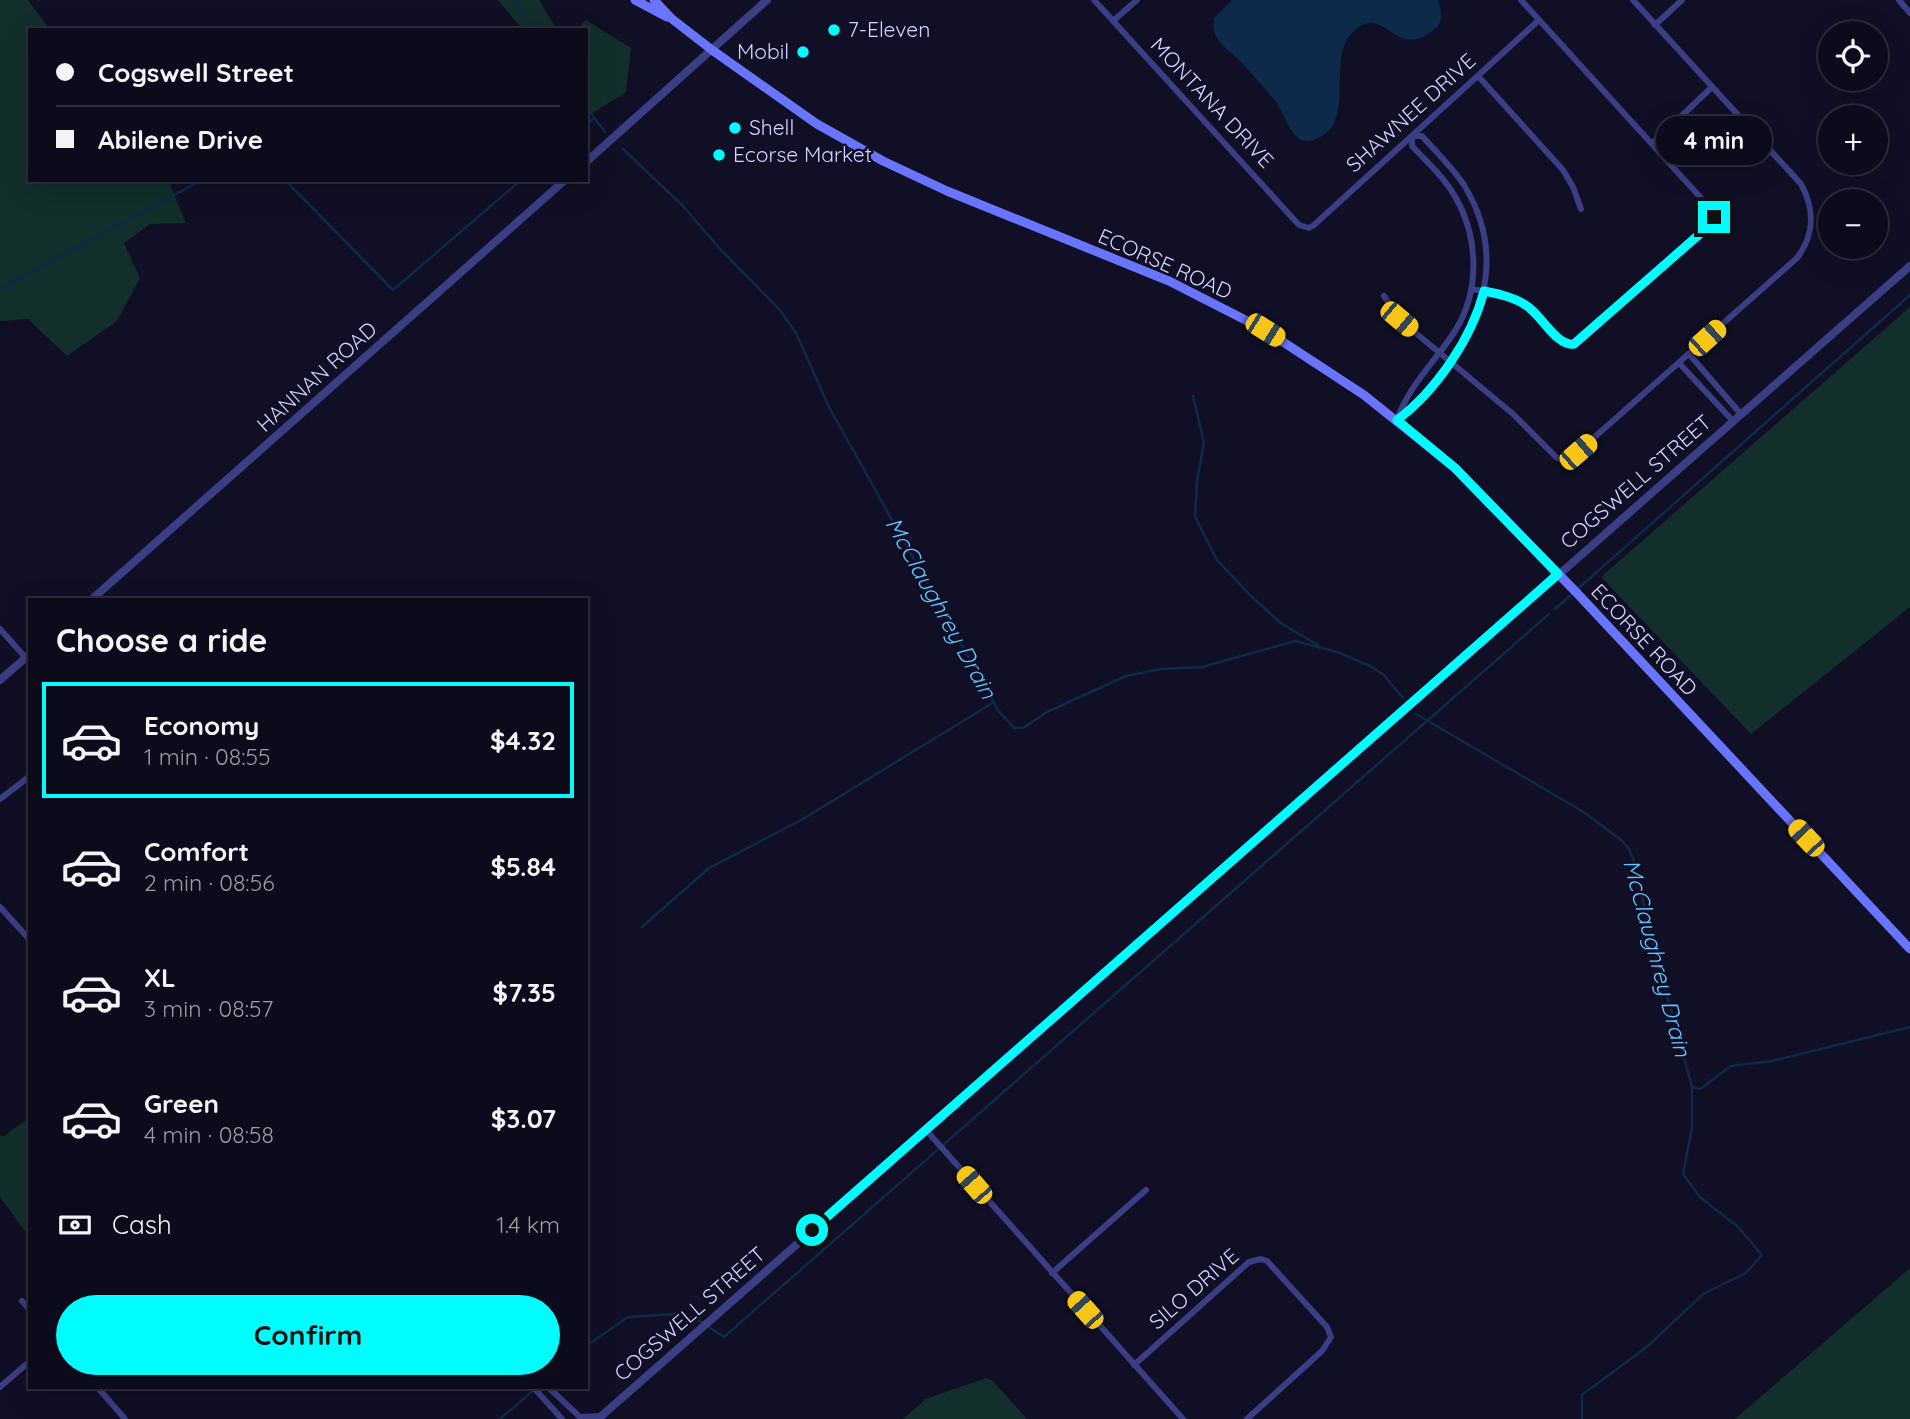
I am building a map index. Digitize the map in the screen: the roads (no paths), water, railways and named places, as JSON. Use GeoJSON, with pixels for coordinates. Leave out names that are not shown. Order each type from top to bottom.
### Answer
{"type":"FeatureCollection","features":[{"type":"Feature","properties":{"kind":"main road","name":"ECORSE ROAD"},"geometry":{"type":"LineString","coordinates":[[635,0],[672,19]]}},
{"type":"Feature","properties":{"kind":"main road","name":"ECORSE ROAD"},"geometry":{"type":"LineString","coordinates":[[654,0],[672,19],[712,50],[817,124],[883,161],[947,191],[1168,281],[1244,318],[1326,368],[1397,420],[1455,468],[1558,574],[1910,949]]}},
{"type":"Feature","properties":{"kind":"street"},"geometry":{"type":"LineString","coordinates":[[588,160],[767,0]]}},
{"type":"Feature","properties":{"kind":"street","name":"MONTANA DRIVE"},"geometry":{"type":"LineString","coordinates":[[1094,0],[1304,228]]}},
{"type":"Feature","properties":{"kind":"street"},"geometry":{"type":"LineString","coordinates":[[1113,21],[1137,0]]}},
{"type":"Feature","properties":{"kind":"street"},"geometry":{"type":"LineString","coordinates":[[1471,289],[1506,296],[1526,305],[1560,341],[1574,344],[1713,220],[1711,209],[1521,0]]}},
{"type":"Feature","properties":{"kind":"street"},"geometry":{"type":"LineString","coordinates":[[1384,296],[1399,319],[1513,414],[1562,460],[1571,458],[1797,258],[1810,233],[1812,215],[1807,194],[1791,173],[1633,0]]}},
{"type":"Feature","properties":{"kind":"street"},"geometry":{"type":"LineString","coordinates":[[1655,25],[1682,0]]}},
{"type":"Feature","properties":{"kind":"street"},"geometry":{"type":"LineString","coordinates":[[1899,0],[1910,13]]}},
{"type":"Feature","properties":{"kind":"street","name":"SHAWNEE DRIVE"},"geometry":{"type":"LineString","coordinates":[[1304,228],[1314,225],[1539,20]]}},
{"type":"Feature","properties":{"kind":"street"},"geometry":{"type":"LineString","coordinates":[[1478,76],[1563,170],[1581,209]]}},
{"type":"Feature","properties":{"kind":"street"},"geometry":{"type":"LineString","coordinates":[[1652,144],[1713,88]]}},
{"type":"Feature","properties":{"kind":"street"},"geometry":{"type":"LineString","coordinates":[[1412,136],[1422,136],[1454,171],[1467,192],[1481,225],[1487,270],[1484,291],[1471,328],[1415,407],[1397,420],[1404,400],[1458,326],[1471,289],[1472,241],[1464,213],[1450,187],[1412,146],[1412,136]]}},
{"type":"Feature","properties":{"kind":"street","name":"HANNAN ROAD"},"geometry":{"type":"LineString","coordinates":[[94,598],[563,182]]}},
{"type":"Feature","properties":{"kind":"street","name":"COGSWELL STREET"},"geometry":{"type":"LineString","coordinates":[[600,1417],[1910,266]]}},
{"type":"Feature","properties":{"kind":"street"},"geometry":{"type":"LineString","coordinates":[[1689,354],[1740,413]]}},
{"type":"Feature","properties":{"kind":"street"},"geometry":{"type":"LineString","coordinates":[[1679,363],[1732,420]]}},
{"type":"Feature","properties":{"kind":"street"},"geometry":{"type":"LineString","coordinates":[[0,629],[28,656],[0,680]]}},
{"type":"Feature","properties":{"kind":"street"},"geometry":{"type":"LineString","coordinates":[[0,799],[28,778]]}},
{"type":"Feature","properties":{"kind":"street"},"geometry":{"type":"LineString","coordinates":[[0,907],[28,938]]}},
{"type":"Feature","properties":{"kind":"street"},"geometry":{"type":"LineString","coordinates":[[926,1130],[1183,1419]]}},
{"type":"Feature","properties":{"kind":"street"},"geometry":{"type":"LineString","coordinates":[[1052,1273],[1146,1190]]}},
{"type":"Feature","properties":{"kind":"street","name":"SILO DRIVE"},"geometry":{"type":"LineString","coordinates":[[1134,1365],[1255,1259],[1267,1261],[1327,1328],[1331,1337],[1322,1351],[1247,1419]]}},
{"type":"Feature","properties":{"kind":"street"},"geometry":{"type":"LineString","coordinates":[[22,1301],[28,1308]]}},
{"type":"Feature","properties":{"kind":"street"},"geometry":{"type":"LineString","coordinates":[[0,1387],[28,1363]]}},
{"type":"Feature","properties":{"kind":"street"},"geometry":{"type":"LineString","coordinates":[[99,1389],[125,1419]]}},
{"type":"Feature","properties":{"kind":"street"},"geometry":{"type":"LineString","coordinates":[[535,1389],[562,1419]]}},
{"type":"Feature","properties":{"kind":"street"},"geometry":{"type":"LineString","coordinates":[[550,1389],[580,1417],[600,1417]]}},
{"type":"Feature","properties":{"kind":"water"},"geometry":{"type":"Polygon","coordinates":[[[1232,0],[1438,0],[1441,19],[1435,29],[1414,39],[1400,37],[1380,25],[1371,23],[1355,30],[1345,44],[1341,59],[1339,107],[1335,121],[1327,132],[1313,140],[1305,141],[1294,134],[1268,92],[1217,38],[1214,18],[1232,0]]]}},
{"type":"Feature","properties":{"kind":"waterway","name":"McClaughrey Drain"},"geometry":{"type":"LineString","coordinates":[[515,0],[532,28]]}},
{"type":"Feature","properties":{"kind":"waterway","name":"McClaughrey Drain"},"geometry":{"type":"LineString","coordinates":[[588,110],[605,132]]}},
{"type":"Feature","properties":{"kind":"waterway"},"geometry":{"type":"LineString","coordinates":[[588,123],[594,118]]}},
{"type":"Feature","properties":{"kind":"waterway","name":"McClaughrey Drain"},"geometry":{"type":"LineString","coordinates":[[623,149],[682,205],[721,250],[779,309],[796,333],[829,407],[998,710],[1014,728],[1023,728],[1047,712],[1126,676],[1161,669],[1202,667],[1295,641],[1337,652],[1370,666],[1384,675],[1403,698]]}},
{"type":"Feature","properties":{"kind":"waterway"},"geometry":{"type":"LineString","coordinates":[[0,289],[198,182]]}},
{"type":"Feature","properties":{"kind":"waterway"},"geometry":{"type":"LineString","coordinates":[[287,182],[393,290],[519,182]]}},
{"type":"Feature","properties":{"kind":"waterway"},"geometry":{"type":"LineString","coordinates":[[1555,609],[1910,295]]}},
{"type":"Feature","properties":{"kind":"waterway"},"geometry":{"type":"LineString","coordinates":[[1193,396],[1204,443],[1197,481],[1195,517],[1217,560],[1251,596],[1282,624],[1318,645]]}},
{"type":"Feature","properties":{"kind":"waterway"},"geometry":{"type":"LineString","coordinates":[[588,1345],[628,1317],[675,1314],[695,1318],[724,1337],[1549,614]]}},
{"type":"Feature","properties":{"kind":"waterway"},"geometry":{"type":"LineString","coordinates":[[642,927],[709,868],[803,819],[994,702]]}},
{"type":"Feature","properties":{"kind":"waterway","name":"McClaughrey Drain"},"geometry":{"type":"LineString","coordinates":[[1416,714],[1582,811],[1620,839],[1629,849],[1692,1087],[1692,1128],[1683,1174],[1700,1197],[1738,1227],[1762,1255],[1746,1273],[1703,1294],[1648,1346],[1582,1395],[1582,1419]]}},
{"type":"Feature","properties":{"kind":"waterway","name":"McClaughrey Drain"},"geometry":{"type":"LineString","coordinates":[[1692,1087],[1700,1089],[1731,1066],[1772,1061],[1910,1027]]}},
{"type":"Feature","properties":{"kind":"waterway"},"geometry":{"type":"LineString","coordinates":[[500,1419],[535,1389]]}},
{"type":"Feature","properties":{"kind":"place","name":"7-Eleven"},"geometry":{"type":"Point","coordinates":[834,30]}},
{"type":"Feature","properties":{"kind":"place","name":"Mobil"},"geometry":{"type":"Point","coordinates":[803,52]}},
{"type":"Feature","properties":{"kind":"place","name":"Shell"},"geometry":{"type":"Point","coordinates":[735,128]}},
{"type":"Feature","properties":{"kind":"place","name":"Ecorse Market"},"geometry":{"type":"Point","coordinates":[719,155]}}]}
